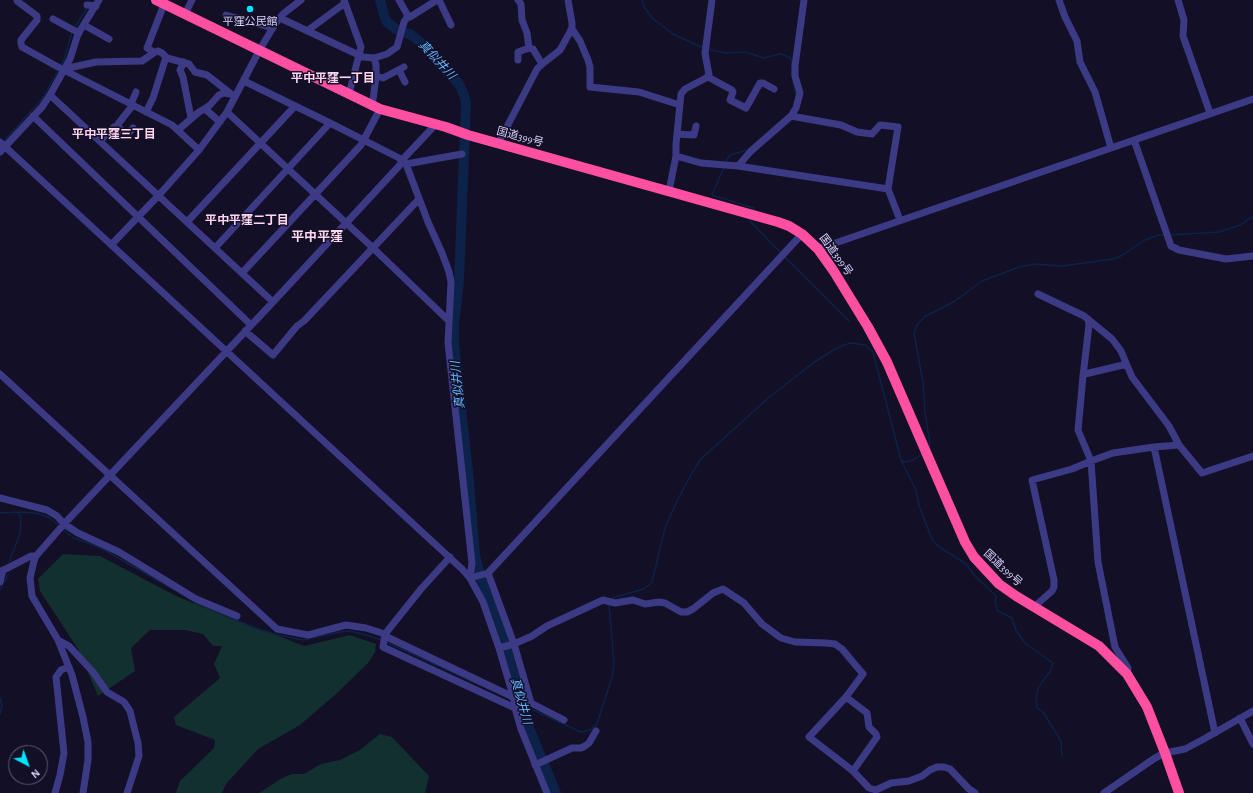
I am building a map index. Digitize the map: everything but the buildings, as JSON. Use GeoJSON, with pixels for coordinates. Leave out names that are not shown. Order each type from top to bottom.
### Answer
{"type":"FeatureCollection","features":[{"type":"Feature","properties":{"kind":"highway","name":"国道399号"},"geometry":{"type":"LineString","coordinates":[[159,3],[185,14],[376,108],[436,124],[498,144],[778,222],[789,226],[802,234],[818,249],[833,270],[861,314],[887,362],[965,542],[974,557],[999,584],[1016,596],[1099,646],[1127,674],[1147,707],[1179,793]]}},
{"type":"Feature","properties":{"kind":"street"},"geometry":{"type":"LineString","coordinates":[[17,0],[36,16],[37,20],[21,40],[21,46],[172,125],[199,150]]}},
{"type":"Feature","properties":{"kind":"street"},"geometry":{"type":"LineString","coordinates":[[185,14],[192,0]]}},
{"type":"Feature","properties":{"kind":"street"},"geometry":{"type":"LineString","coordinates":[[112,244],[159,196],[199,150],[228,112],[232,95],[244,82],[259,51],[273,28],[280,18],[301,0]]}},
{"type":"Feature","properties":{"kind":"street"},"geometry":{"type":"LineString","coordinates":[[399,0],[408,16]]}},
{"type":"Feature","properties":{"kind":"street"},"geometry":{"type":"LineString","coordinates":[[280,18],[359,56],[374,58],[387,54],[394,49],[398,43],[405,19],[408,16],[410,17],[438,0],[451,25]]}},
{"type":"Feature","properties":{"kind":"street"},"geometry":{"type":"LineString","coordinates":[[518,0],[521,4],[522,20],[527,35],[529,48]]}},
{"type":"Feature","properties":{"kind":"street"},"geometry":{"type":"LineString","coordinates":[[568,0],[572,29],[580,41],[588,60],[591,73],[590,87],[639,92],[680,105]]}},
{"type":"Feature","properties":{"kind":"street"},"geometry":{"type":"LineString","coordinates":[[708,77],[709,71],[705,50],[712,0]]}},
{"type":"Feature","properties":{"kind":"street"},"geometry":{"type":"LineString","coordinates":[[738,166],[751,151],[791,116],[796,108],[800,97],[795,76],[795,66],[804,0]]}},
{"type":"Feature","properties":{"kind":"street"},"geometry":{"type":"LineString","coordinates":[[1059,0],[1065,17],[1077,41],[1080,62],[1095,92],[1111,148]]}},
{"type":"Feature","properties":{"kind":"street"},"geometry":{"type":"LineString","coordinates":[[1178,0],[1184,20],[1183,36],[1210,113]]}},
{"type":"Feature","properties":{"kind":"street"},"geometry":{"type":"LineString","coordinates":[[306,31],[344,1],[361,47],[348,94]]}},
{"type":"Feature","properties":{"kind":"street"},"geometry":{"type":"LineString","coordinates":[[87,5],[98,3]]}},
{"type":"Feature","properties":{"kind":"street"},"geometry":{"type":"LineString","coordinates":[[98,3],[79,32],[70,59],[61,68],[50,95],[33,116],[2,146],[112,244],[472,578],[483,602],[500,648],[516,699],[515,708],[547,793]]}},
{"type":"Feature","properties":{"kind":"street"},"geometry":{"type":"LineString","coordinates":[[159,3],[147,48],[154,52],[160,52],[166,57],[190,65],[195,72],[207,75],[232,95]]}},
{"type":"Feature","properties":{"kind":"street"},"geometry":{"type":"LineString","coordinates":[[226,15],[273,28]]}},
{"type":"Feature","properties":{"kind":"street"},"geometry":{"type":"LineString","coordinates":[[53,19],[79,32]]}},
{"type":"Feature","properties":{"kind":"street"},"geometry":{"type":"LineString","coordinates":[[84,25],[109,39]]}},
{"type":"Feature","properties":{"kind":"street"},"geometry":{"type":"LineString","coordinates":[[498,144],[533,75],[542,64],[560,50],[572,29]]}},
{"type":"Feature","properties":{"kind":"street"},"geometry":{"type":"LineString","coordinates":[[516,56],[529,48]]}},
{"type":"Feature","properties":{"kind":"street"},"geometry":{"type":"LineString","coordinates":[[529,48],[533,49],[542,64]]}},
{"type":"Feature","properties":{"kind":"street"},"geometry":{"type":"LineString","coordinates":[[61,68],[96,62],[142,61],[154,52]]}},
{"type":"Feature","properties":{"kind":"street"},"geometry":{"type":"LineString","coordinates":[[146,112],[152,101],[166,57]]}},
{"type":"Feature","properties":{"kind":"street"},"geometry":{"type":"LineString","coordinates":[[242,273],[364,141],[376,108],[376,65],[374,58]]}},
{"type":"Feature","properties":{"kind":"street"},"geometry":{"type":"LineString","coordinates":[[184,62],[180,70],[191,118]]}},
{"type":"Feature","properties":{"kind":"street"},"geometry":{"type":"LineString","coordinates":[[376,76],[383,78],[402,69],[405,82]]}},
{"type":"Feature","properties":{"kind":"street"},"geometry":{"type":"LineString","coordinates":[[669,191],[676,156],[681,94],[683,90],[708,77]]}},
{"type":"Feature","properties":{"kind":"street"},"geometry":{"type":"LineString","coordinates":[[708,77],[732,90],[733,92],[730,100],[746,108],[760,83],[774,88]]}},
{"type":"Feature","properties":{"kind":"street"},"geometry":{"type":"LineString","coordinates":[[244,82],[330,123],[404,162],[462,154]]}},
{"type":"Feature","properties":{"kind":"street"},"geometry":{"type":"LineString","coordinates":[[100,141],[114,127],[118,126],[132,104],[136,92]]}},
{"type":"Feature","properties":{"kind":"street"},"geometry":{"type":"LineString","coordinates":[[178,130],[198,112],[211,104],[219,95],[224,93],[232,95]]}},
{"type":"Feature","properties":{"kind":"street"},"geometry":{"type":"LineString","coordinates":[[50,95],[273,302]]}},
{"type":"Feature","properties":{"kind":"street"},"geometry":{"type":"LineString","coordinates":[[818,249],[1253,99]]}},
{"type":"Feature","properties":{"kind":"street"},"geometry":{"type":"LineString","coordinates":[[188,222],[295,106]]}},
{"type":"Feature","properties":{"kind":"street"},"geometry":{"type":"LineString","coordinates":[[205,109],[220,122]]}},
{"type":"Feature","properties":{"kind":"street"},"geometry":{"type":"LineString","coordinates":[[228,112],[449,321]]}},
{"type":"Feature","properties":{"kind":"street"},"geometry":{"type":"LineString","coordinates":[[33,116],[251,325]]}},
{"type":"Feature","properties":{"kind":"street"},"geometry":{"type":"LineString","coordinates":[[791,116],[841,125],[853,131],[872,134],[880,125],[898,126],[888,189],[900,220]]}},
{"type":"Feature","properties":{"kind":"street"},"geometry":{"type":"LineString","coordinates":[[215,248],[330,123]]}},
{"type":"Feature","properties":{"kind":"street"},"geometry":{"type":"LineString","coordinates":[[83,793],[88,760],[88,742],[83,717],[69,667],[58,640],[32,596],[30,578],[36,556],[110,475],[404,162],[436,124]]}},
{"type":"Feature","properties":{"kind":"street"},"geometry":{"type":"LineString","coordinates":[[118,126],[127,134],[133,128]]}},
{"type":"Feature","properties":{"kind":"street"},"geometry":{"type":"LineString","coordinates":[[677,134],[694,135],[696,126]]}},
{"type":"Feature","properties":{"kind":"street"},"geometry":{"type":"LineString","coordinates":[[1134,140],[1171,246],[1179,250],[1226,259],[1253,256]]}},
{"type":"Feature","properties":{"kind":"street"},"geometry":{"type":"LineString","coordinates":[[676,156],[696,162],[738,166],[888,189]]}},
{"type":"Feature","properties":{"kind":"street"},"geometry":{"type":"LineString","coordinates":[[404,162],[449,272],[451,282],[448,343],[472,563],[472,578]]}},
{"type":"Feature","properties":{"kind":"street"},"geometry":{"type":"LineString","coordinates":[[245,331],[273,355],[297,326],[304,321],[419,199]]}},
{"type":"Feature","properties":{"kind":"street"},"geometry":{"type":"LineString","coordinates":[[472,578],[487,573],[802,234]]}},
{"type":"Feature","properties":{"kind":"street"},"geometry":{"type":"LineString","coordinates":[[1038,294],[1088,318],[1112,339],[1119,348],[1132,377],[1169,426],[1179,445],[1202,473],[1253,456]]}},
{"type":"Feature","properties":{"kind":"street"},"geometry":{"type":"LineString","coordinates":[[1088,318],[1089,325],[1078,430],[1091,461],[1098,562],[1115,647],[1128,668],[1127,674]]}},
{"type":"Feature","properties":{"kind":"street"},"geometry":{"type":"LineString","coordinates":[[1083,376],[1085,374],[1123,365],[1127,366]]}},
{"type":"Feature","properties":{"kind":"street"},"geometry":{"type":"LineString","coordinates":[[0,374],[277,629],[308,635],[346,626],[366,628],[564,720]]}},
{"type":"Feature","properties":{"kind":"street"},"geometry":{"type":"LineString","coordinates":[[1034,606],[1052,591],[1054,587],[1054,580],[1032,480],[1072,469],[1113,454],[1154,447],[1179,445]]}},
{"type":"Feature","properties":{"kind":"street"},"geometry":{"type":"LineString","coordinates":[[1154,447],[1214,733]]}},
{"type":"Feature","properties":{"kind":"street"},"geometry":{"type":"LineString","coordinates":[[0,498],[47,510],[57,516],[62,527],[125,555],[196,599],[237,616]]}},
{"type":"Feature","properties":{"kind":"street"},"geometry":{"type":"LineString","coordinates":[[0,582],[2,571],[30,556],[36,556]]}},
{"type":"Feature","properties":{"kind":"street"},"geometry":{"type":"LineString","coordinates":[[450,556],[421,588],[385,638],[383,647],[515,708]]}},
{"type":"Feature","properties":{"kind":"street"},"geometry":{"type":"LineString","coordinates":[[487,573],[512,644],[530,703]]}},
{"type":"Feature","properties":{"kind":"street"},"geometry":{"type":"LineString","coordinates":[[500,648],[532,636],[547,626],[603,600],[633,600],[645,604],[659,602],[665,603],[681,612],[687,612],[713,593],[723,589],[744,603],[762,624],[781,638],[795,642],[835,644],[842,649],[863,674],[846,697],[809,737],[853,771],[869,788],[876,790],[891,783],[914,780],[937,767],[944,767],[950,769],[969,789],[975,793]]}},
{"type":"Feature","properties":{"kind":"street"},"geometry":{"type":"LineString","coordinates":[[58,640],[69,646],[93,672],[107,692],[124,702],[130,711],[138,743],[138,756],[127,793]]}},
{"type":"Feature","properties":{"kind":"street"},"geometry":{"type":"LineString","coordinates":[[55,793],[64,753],[56,677],[61,670],[69,667]]}},
{"type":"Feature","properties":{"kind":"street"},"geometry":{"type":"LineString","coordinates":[[846,697],[867,713],[869,727],[877,737],[853,771]]}},
{"type":"Feature","properties":{"kind":"street"},"geometry":{"type":"LineString","coordinates":[[1104,793],[1165,753],[1185,749],[1253,711]]}},
{"type":"Feature","properties":{"kind":"street"},"geometry":{"type":"LineString","coordinates":[[1240,718],[1253,744]]}},
{"type":"Feature","properties":{"kind":"street"},"geometry":{"type":"LineString","coordinates":[[536,764],[572,748],[581,748],[586,746],[596,731]]}},
{"type":"Feature","properties":{"kind":"green space"},"geometry":{"type":"Polygon","coordinates":[[[63,554],[100,556],[178,597],[304,646],[350,635],[376,644],[375,652],[368,663],[336,694],[300,725],[258,749],[226,784],[222,793],[176,793],[180,781],[214,748],[215,740],[176,725],[174,717],[220,678],[214,664],[222,646],[213,646],[203,634],[185,630],[150,630],[131,648],[135,671],[98,696],[78,649],[40,591],[38,579],[63,554]]]}},
{"type":"Feature","properties":{"kind":"green space"},"geometry":{"type":"Polygon","coordinates":[[[380,734],[392,737],[429,776],[425,793],[259,793],[282,778],[292,774],[304,774],[321,764],[340,760],[360,750],[380,734]]]}},
{"type":"Feature","properties":{"kind":"waterway","name":"真似井川"},"geometry":{"type":"LineString","coordinates":[[380,0],[387,22],[396,29],[403,33],[410,34],[418,40],[459,84],[466,103],[459,281],[454,324],[454,343],[469,481],[475,556],[482,581],[502,633],[529,728],[556,793]]}},
{"type":"Feature","properties":{"kind":"waterway"},"geometry":{"type":"LineString","coordinates":[[642,0],[645,8],[652,18],[673,34],[703,48]]}},
{"type":"Feature","properties":{"kind":"waterway"},"geometry":{"type":"LineString","coordinates":[[74,29],[87,8]]}},
{"type":"Feature","properties":{"kind":"waterway"},"geometry":{"type":"LineString","coordinates":[[60,66],[64,60],[72,32]]}},
{"type":"Feature","properties":{"kind":"waterway"},"geometry":{"type":"LineString","coordinates":[[708,49],[725,53],[745,52],[764,58],[779,54],[784,55],[792,61],[792,75]]}},
{"type":"Feature","properties":{"kind":"waterway"},"geometry":{"type":"LineString","coordinates":[[3,142],[42,99],[59,69]]}},
{"type":"Feature","properties":{"kind":"waterway"},"geometry":{"type":"LineString","coordinates":[[793,81],[796,95]]}},
{"type":"Feature","properties":{"kind":"waterway"},"geometry":{"type":"LineString","coordinates":[[725,163],[730,155],[747,150]]}},
{"type":"Feature","properties":{"kind":"waterway"},"geometry":{"type":"LineString","coordinates":[[724,167],[712,195],[754,209]]}},
{"type":"Feature","properties":{"kind":"waterway"},"geometry":{"type":"LineString","coordinates":[[1169,235],[1219,232],[1240,225],[1253,216]]}},
{"type":"Feature","properties":{"kind":"waterway"},"geometry":{"type":"LineString","coordinates":[[751,219],[750,221],[781,253]]}},
{"type":"Feature","properties":{"kind":"waterway"},"geometry":{"type":"LineString","coordinates":[[929,447],[930,444],[925,412],[923,383],[914,333],[917,325],[924,317],[955,301],[982,281],[1019,267],[1034,264],[1062,266],[1113,259],[1121,256],[1145,240],[1159,235],[1165,235]]}},
{"type":"Feature","properties":{"kind":"waterway"},"geometry":{"type":"LineString","coordinates":[[784,256],[849,321]]}},
{"type":"Feature","properties":{"kind":"waterway"},"geometry":{"type":"LineString","coordinates":[[611,599],[644,589],[652,582],[665,528],[678,499],[701,459],[767,399],[813,363],[844,345],[851,343],[865,345],[873,352],[901,460],[916,490],[919,506],[932,539],[938,546],[966,564],[976,577],[996,596],[995,602],[998,611],[1012,618],[1016,630],[1025,643],[1053,663],[1050,672],[1038,689],[1036,701],[1037,708],[1043,712],[1061,741],[1062,757]]}},
{"type":"Feature","properties":{"kind":"waterway"},"geometry":{"type":"LineString","coordinates":[[902,461],[906,462],[913,460],[922,454]]}},
{"type":"Feature","properties":{"kind":"waterway"},"geometry":{"type":"LineString","coordinates":[[18,512],[36,513],[48,517],[60,526]]}},
{"type":"Feature","properties":{"kind":"waterway"},"geometry":{"type":"LineString","coordinates":[[0,513],[18,512],[21,519],[20,534],[9,562]]}},
{"type":"Feature","properties":{"kind":"waterway"},"geometry":{"type":"LineString","coordinates":[[62,529],[74,538],[108,552],[192,600]]}},
{"type":"Feature","properties":{"kind":"waterway"},"geometry":{"type":"LineString","coordinates":[[0,589],[8,574]]}},
{"type":"Feature","properties":{"kind":"waterway"},"geometry":{"type":"LineString","coordinates":[[197,603],[252,627],[278,635],[303,640],[349,631],[382,640]]}},
{"type":"Feature","properties":{"kind":"waterway"},"geometry":{"type":"LineString","coordinates":[[533,710],[581,732],[590,730],[597,724],[613,674],[614,663],[609,605]]}},
{"type":"Feature","properties":{"kind":"waterway"},"geometry":{"type":"LineString","coordinates":[[386,642],[493,691]]}},
{"type":"Feature","properties":{"kind":"waterway"},"geometry":{"type":"LineString","coordinates":[[0,698],[2,706],[0,714]]}},
{"type":"Feature","properties":{"kind":"place","name":"平窪公民館"},"geometry":{"type":"Point","coordinates":[250,9]}},
{"type":"Feature","properties":{"kind":"district","name":"平中平窪一丁目"},"geometry":{"type":"Point","coordinates":[333,78]}},
{"type":"Feature","properties":{"kind":"district","name":"平中平窪三丁目"},"geometry":{"type":"Point","coordinates":[114,134]}},
{"type":"Feature","properties":{"kind":"district","name":"平中平窪二丁目"},"geometry":{"type":"Point","coordinates":[247,220]}},
{"type":"Feature","properties":{"kind":"district","name":"平中平窪"},"geometry":{"type":"Point","coordinates":[317,237]}}]}
